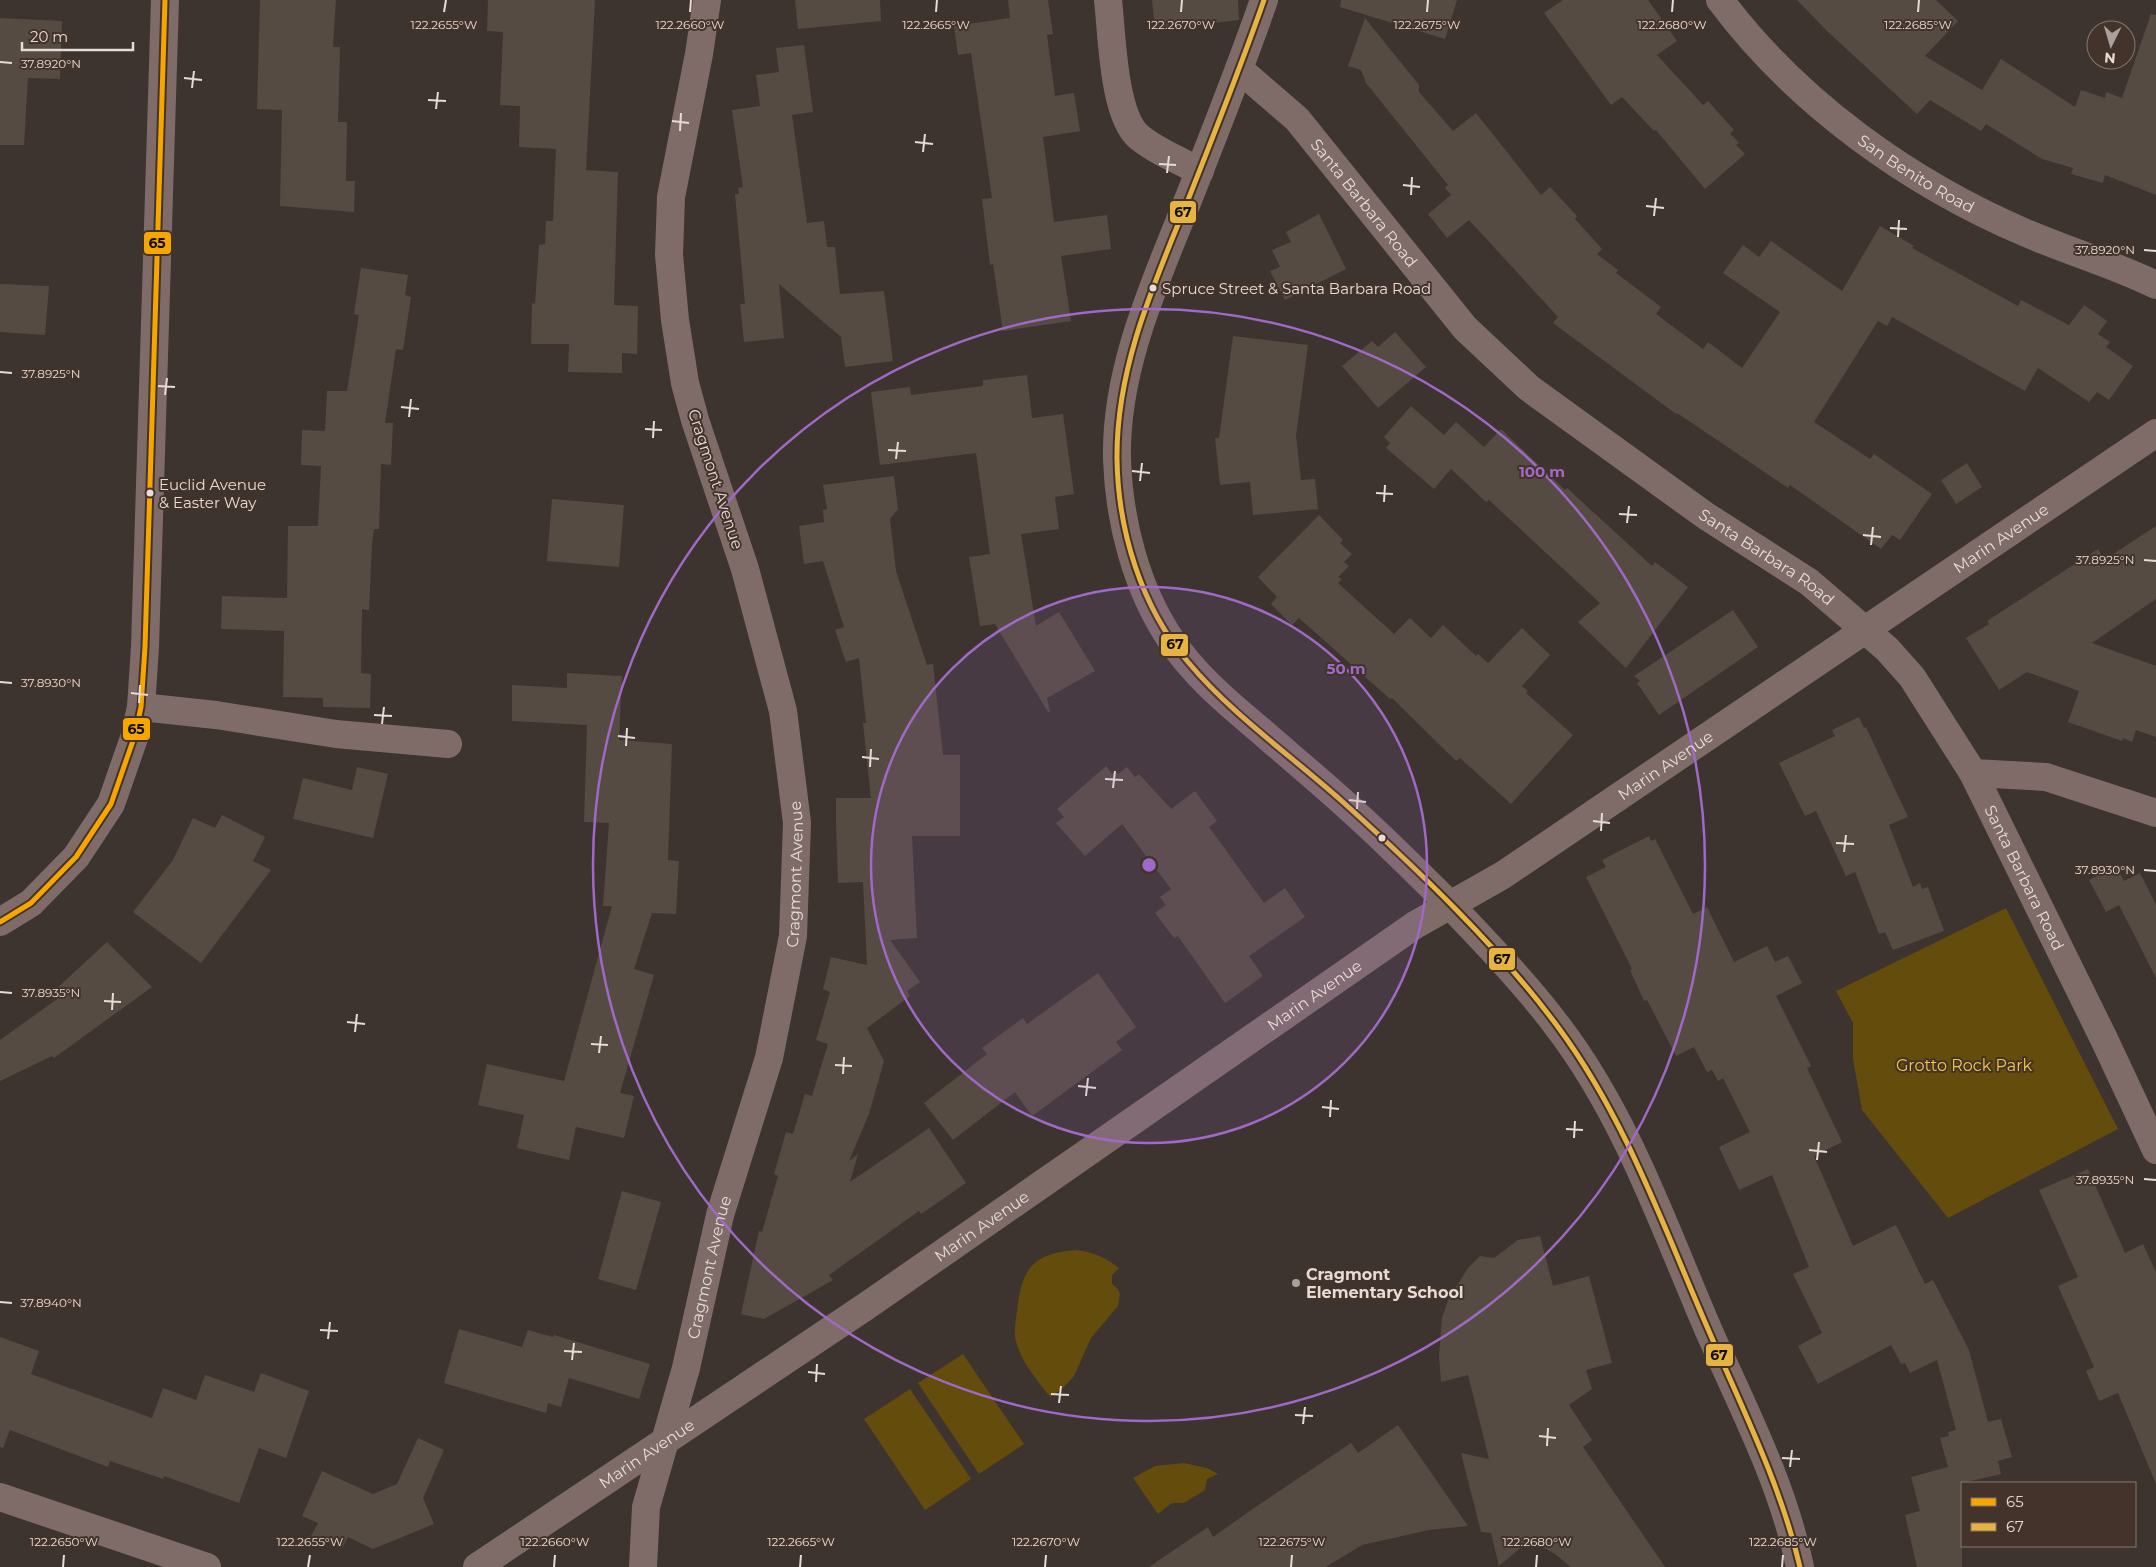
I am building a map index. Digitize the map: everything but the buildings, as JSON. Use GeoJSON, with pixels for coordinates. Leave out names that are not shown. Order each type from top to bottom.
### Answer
{"type":"FeatureCollection","features":[{"type":"Feature","properties":{"kind":"street"},"geometry":{"type":"LineString","coordinates":[[0,922],[31,903],[76,856],[111,804],[135,735],[141,707],[145,647],[165,0]]}},
{"type":"Feature","properties":{"kind":"street","name":"Cragmont Avenue"},"geometry":{"type":"LineString","coordinates":[[643,1567],[646,1507],[686,1368],[720,1215],[769,1058],[793,936],[797,823],[783,711],[745,569],[695,420],[685,382],[675,320],[669,255],[672,197],[699,54],[707,0]]}},
{"type":"Feature","properties":{"kind":"street"},"geometry":{"type":"LineString","coordinates":[[1108,0],[1118,90],[1126,120],[1138,136],[1200,171]]}},
{"type":"Feature","properties":{"kind":"street"},"geometry":{"type":"LineString","coordinates":[[1264,0],[1154,287],[1133,349],[1118,422],[1117,458],[1129,545],[1149,602],[1172,642],[1210,687],[1358,816],[1499,956],[1556,1024],[1596,1084],[1635,1160],[1773,1478],[1796,1547],[1800,1567]]}},
{"type":"Feature","properties":{"kind":"street","name":"San Benito Road"},"geometry":{"type":"LineString","coordinates":[[1720,0],[1745,34],[1809,98],[1883,154],[1959,201],[2026,234],[2121,268],[2156,285]]}},
{"type":"Feature","properties":{"kind":"street","name":"Santa Barbara Road"},"geometry":{"type":"LineString","coordinates":[[1239,68],[1297,120],[1465,328],[1529,388],[1706,516],[1809,582],[1892,654],[1912,677],[1973,773],[2104,1039],[2156,1150]]}},
{"type":"Feature","properties":{"kind":"street","name":"Marin Avenue"},"geometry":{"type":"LineString","coordinates":[[477,1567],[866,1307],[1416,925],[1503,876],[2156,433]]}},
{"type":"Feature","properties":{"kind":"street"},"geometry":{"type":"LineString","coordinates":[[141,707],[216,715],[336,734],[448,744]]}},
{"type":"Feature","properties":{"kind":"street"},"geometry":{"type":"LineString","coordinates":[[1973,773],[2046,777],[2156,813]]}},
{"type":"Feature","properties":{"kind":"street"},"geometry":{"type":"LineString","coordinates":[[0,1497],[207,1567]]}},
{"type":"Feature","properties":{"kind":"green space","name":"Grotto Rock Park"},"geometry":{"type":"Polygon","coordinates":[[[2006,908],[2118,1129],[1948,1218],[1862,1110],[1853,1059],[1853,1023],[1836,991],[2006,908]]]}},
{"type":"Feature","properties":{"kind":"green space"},"geometry":{"type":"Polygon","coordinates":[[[1076,1250],[1099,1256],[1119,1268],[1112,1275],[1112,1284],[1118,1289],[1120,1294],[1118,1306],[1091,1338],[1074,1376],[1062,1389],[1050,1397],[1030,1370],[1018,1349],[1015,1330],[1019,1296],[1026,1274],[1039,1260],[1048,1255],[1076,1250]]]}},
{"type":"Feature","properties":{"kind":"green space"},"geometry":{"type":"Polygon","coordinates":[[[963,1354],[1024,1444],[979,1474],[918,1383],[963,1354]]]}},
{"type":"Feature","properties":{"kind":"green space"},"geometry":{"type":"Polygon","coordinates":[[[910,1389],[971,1479],[925,1510],[864,1419],[910,1389]]]}},
{"type":"Feature","properties":{"kind":"green space"},"geometry":{"type":"Polygon","coordinates":[[[1184,1463],[1207,1468],[1218,1474],[1207,1479],[1205,1490],[1184,1503],[1172,1503],[1158,1514],[1133,1478],[1155,1466],[1184,1463]]]}},
{"type":"Feature","properties":{"kind":"transit line","name":"65"},"geometry":{"type":"LineString","coordinates":[[0,922],[31,903],[76,857],[111,804],[135,735],[141,707],[145,647],[165,0]]}},
{"type":"Feature","properties":{"kind":"transit line","name":"67"},"geometry":{"type":"LineString","coordinates":[[1264,0],[1226,103],[1149,297],[1130,360],[1118,426],[1117,459],[1122,513],[1135,566],[1157,617],[1171,640],[1205,681],[1243,718],[1344,803],[1484,938],[1535,997],[1582,1062],[1623,1136],[1659,1212],[1771,1476],[1792,1536],[1800,1567]]}},
{"type":"Feature","properties":{"kind":"place","name":"Spruce Street & Santa Barbara Road"},"geometry":{"type":"Point","coordinates":[1153,288]}},
{"type":"Feature","properties":{"kind":"place","name":"Euclid Avenue & Easter Way"},"geometry":{"type":"Point","coordinates":[150,493]}},
{"type":"Feature","properties":{"kind":"place","name":"Cragmont Elementary School"},"geometry":{"type":"Point","coordinates":[1296,1283]}}]}
